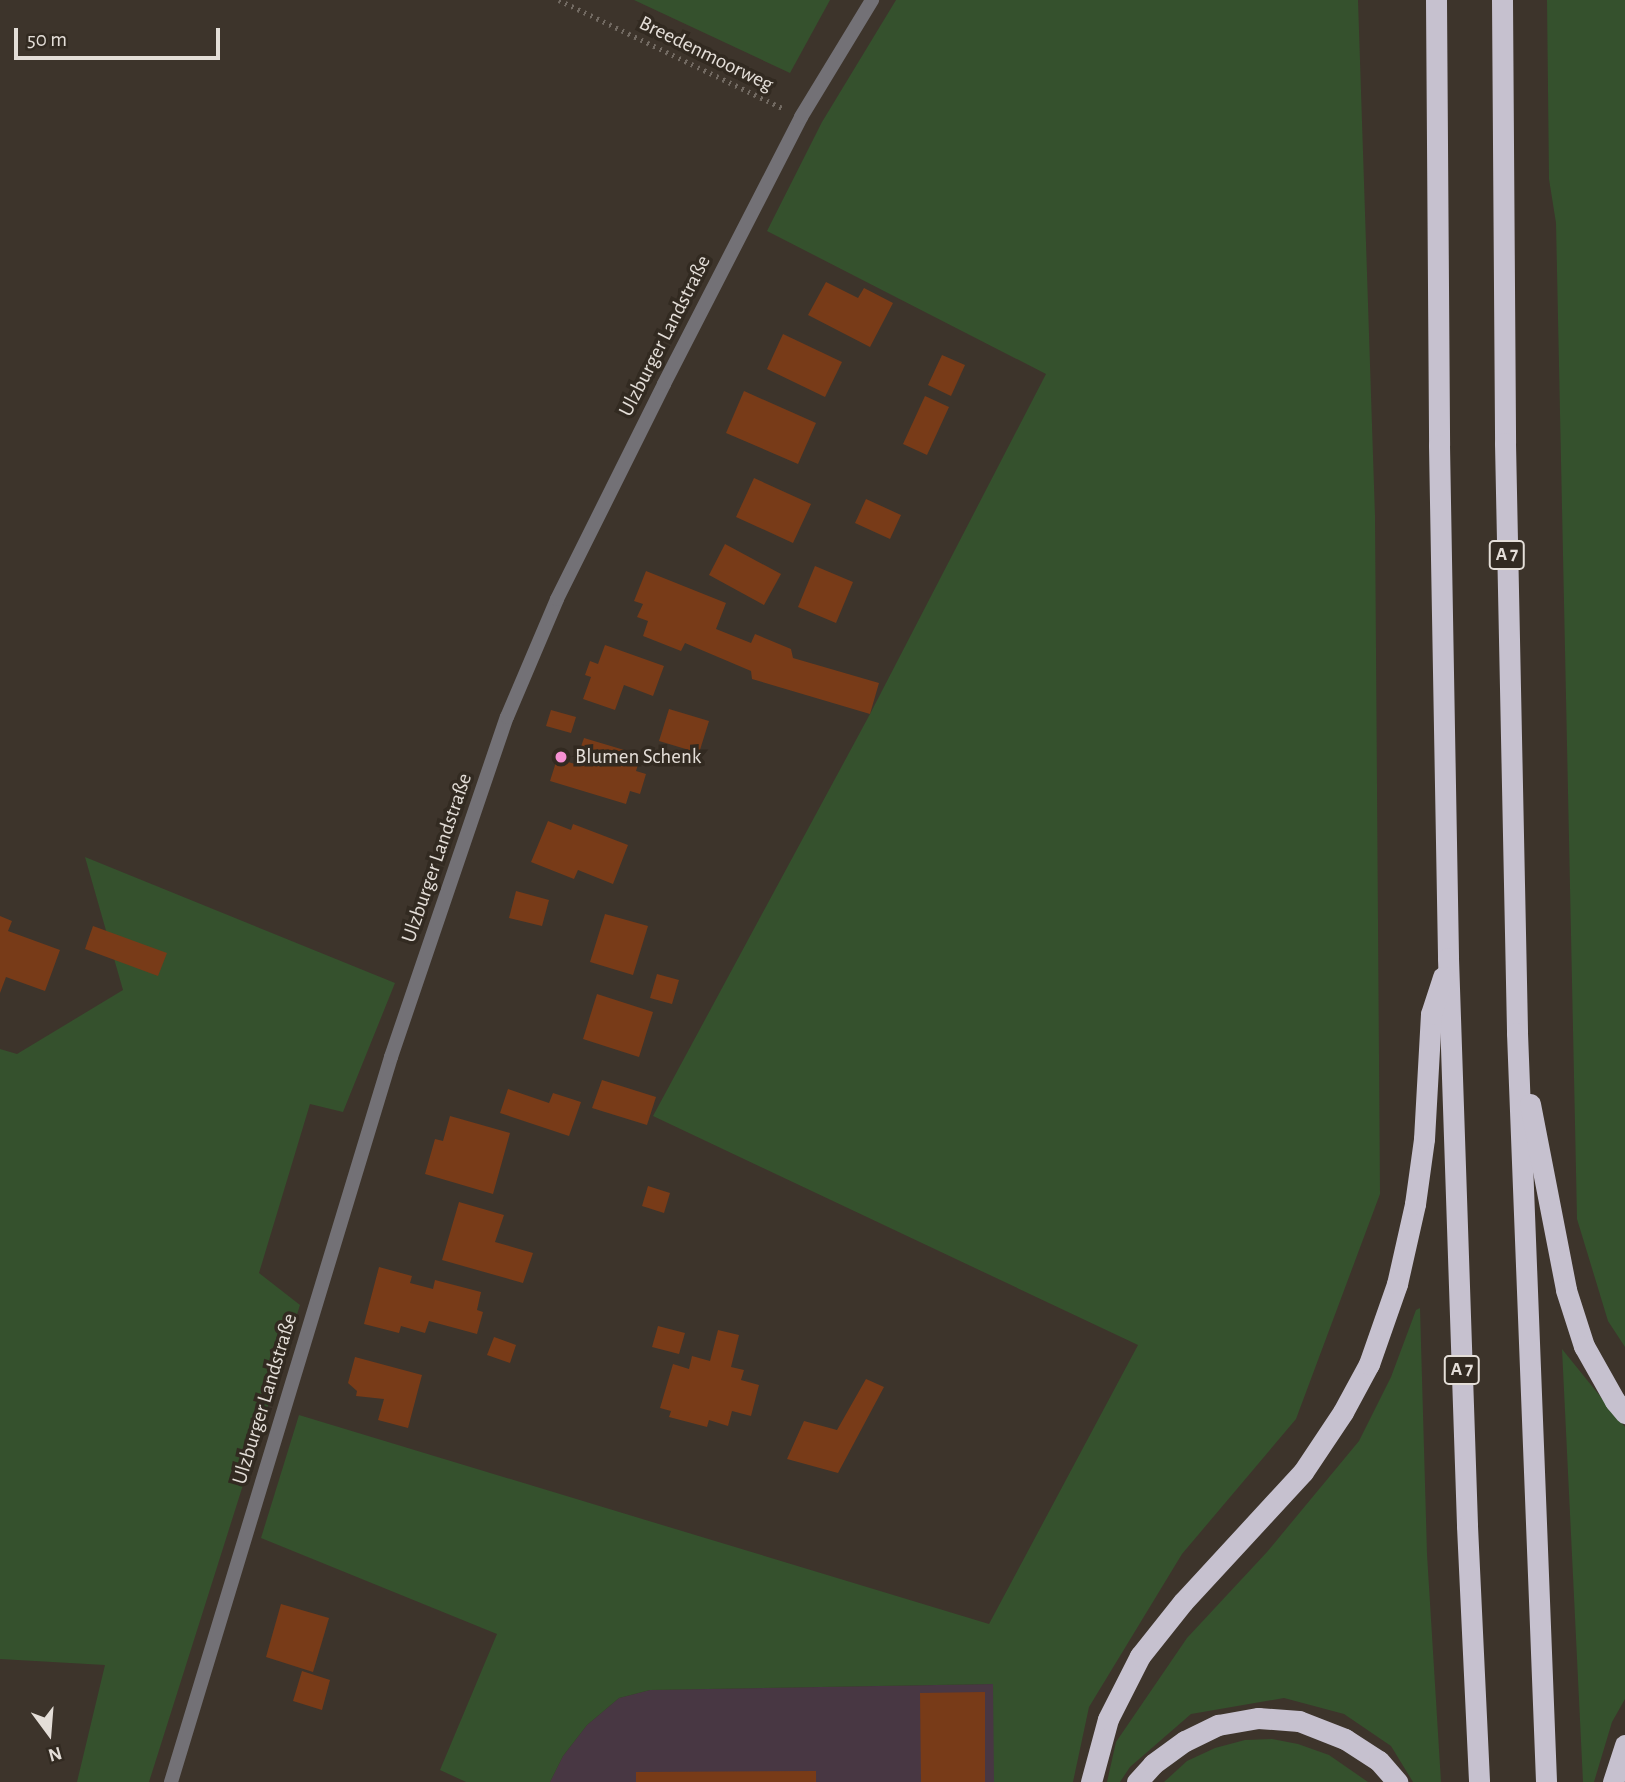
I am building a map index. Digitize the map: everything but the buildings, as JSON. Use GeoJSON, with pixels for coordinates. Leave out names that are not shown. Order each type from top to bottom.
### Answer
{"type":"FeatureCollection","features":[{"type":"Feature","properties":{"kind":"highway","name":"A 7"},"geometry":{"type":"LineString","coordinates":[[1436,0],[1439,445],[1448,958],[1466,1512],[1479,1782]]}},
{"type":"Feature","properties":{"kind":"highway","name":"A 7"},"geometry":{"type":"LineString","coordinates":[[1502,0],[1505,457],[1517,1033],[1546,1782]]}},
{"type":"Feature","properties":{"kind":"highway"},"geometry":{"type":"LineString","coordinates":[[1091,1782],[1108,1719],[1140,1656],[1183,1602],[1303,1472],[1343,1412],[1370,1364],[1397,1284],[1415,1204],[1424,1139],[1431,1014],[1448,958]]}},
{"type":"Feature","properties":{"kind":"highway"},"geometry":{"type":"LineString","coordinates":[[1517,1033],[1566,1290],[1584,1346],[1615,1401],[1625,1413]]}},
{"type":"Feature","properties":{"kind":"highway"},"geometry":{"type":"LineString","coordinates":[[1137,1782],[1153,1764],[1185,1741],[1218,1725],[1258,1718],[1299,1721],[1345,1739],[1379,1761],[1397,1782]]}},
{"type":"Feature","properties":{"kind":"highway"},"geometry":{"type":"LineString","coordinates":[[1613,1782],[1625,1745]]}},
{"type":"Feature","properties":{"kind":"street","name":"Ulzburger Landstraße"},"geometry":{"type":"LineString","coordinates":[[170,1782],[387,1069],[507,717],[557,599],[610,491],[801,117],[872,0]]}},
{"type":"Feature","properties":{"kind":"path","name":"Breedenmoorweg"},"geometry":{"type":"LineString","coordinates":[[559,0],[801,117]]}},
{"type":"Feature","properties":{"kind":"shaded area"},"geometry":{"type":"Polygon","coordinates":[[[994,1684],[994,1782],[550,1782],[563,1756],[587,1725],[619,1698],[650,1690],[994,1684]]]}},
{"type":"Feature","properties":{"kind":"green space"},"geometry":{"type":"Polygon","coordinates":[[[634,0],[830,0],[790,73],[634,0]]]}},
{"type":"Feature","properties":{"kind":"green space"},"geometry":{"type":"Polygon","coordinates":[[[896,0],[1358,0],[1375,516],[1380,1194],[1296,1419],[1182,1554],[1089,1707],[1073,1782],[994,1782],[993,1684],[650,1690],[619,1698],[587,1725],[563,1756],[550,1782],[466,1782],[440,1770],[497,1634],[261,1538],[299,1415],[989,1624],[1138,1345],[653,1116],[870,714],[1046,374],[767,231],[822,122],[896,0]]]}},
{"type":"Feature","properties":{"kind":"green space"},"geometry":{"type":"Polygon","coordinates":[[[1547,0],[1625,0],[1625,1347],[1608,1321],[1577,1219],[1556,223],[1549,179],[1547,0]]]}},
{"type":"Feature","properties":{"kind":"green space"},"geometry":{"type":"Polygon","coordinates":[[[85,857],[395,983],[343,1112],[310,1104],[259,1273],[300,1305],[149,1782],[77,1782],[105,1665],[0,1659],[0,1049],[17,1054],[123,990],[85,857]]]}},
{"type":"Feature","properties":{"kind":"green space"},"geometry":{"type":"Polygon","coordinates":[[[1420,1308],[1427,1554],[1441,1782],[1413,1782],[1391,1746],[1344,1714],[1284,1698],[1191,1714],[1130,1767],[1120,1782],[1107,1782],[1116,1742],[1187,1638],[1267,1552],[1359,1441],[1391,1377],[1416,1310],[1420,1308]]]}},
{"type":"Feature","properties":{"kind":"green space"},"geometry":{"type":"Polygon","coordinates":[[[1562,1349],[1625,1427],[1625,1699],[1612,1722],[1594,1782],[1583,1782],[1562,1349]]]}},
{"type":"Feature","properties":{"kind":"green space"},"geometry":{"type":"Polygon","coordinates":[[[1272,1739],[1298,1744],[1329,1755],[1368,1782],[1164,1782],[1187,1761],[1215,1748],[1245,1740],[1272,1739]]]}},
{"type":"Feature","properties":{"kind":"place","name":"Blumen Schenk"},"geometry":{"type":"Point","coordinates":[561,757]}}]}
